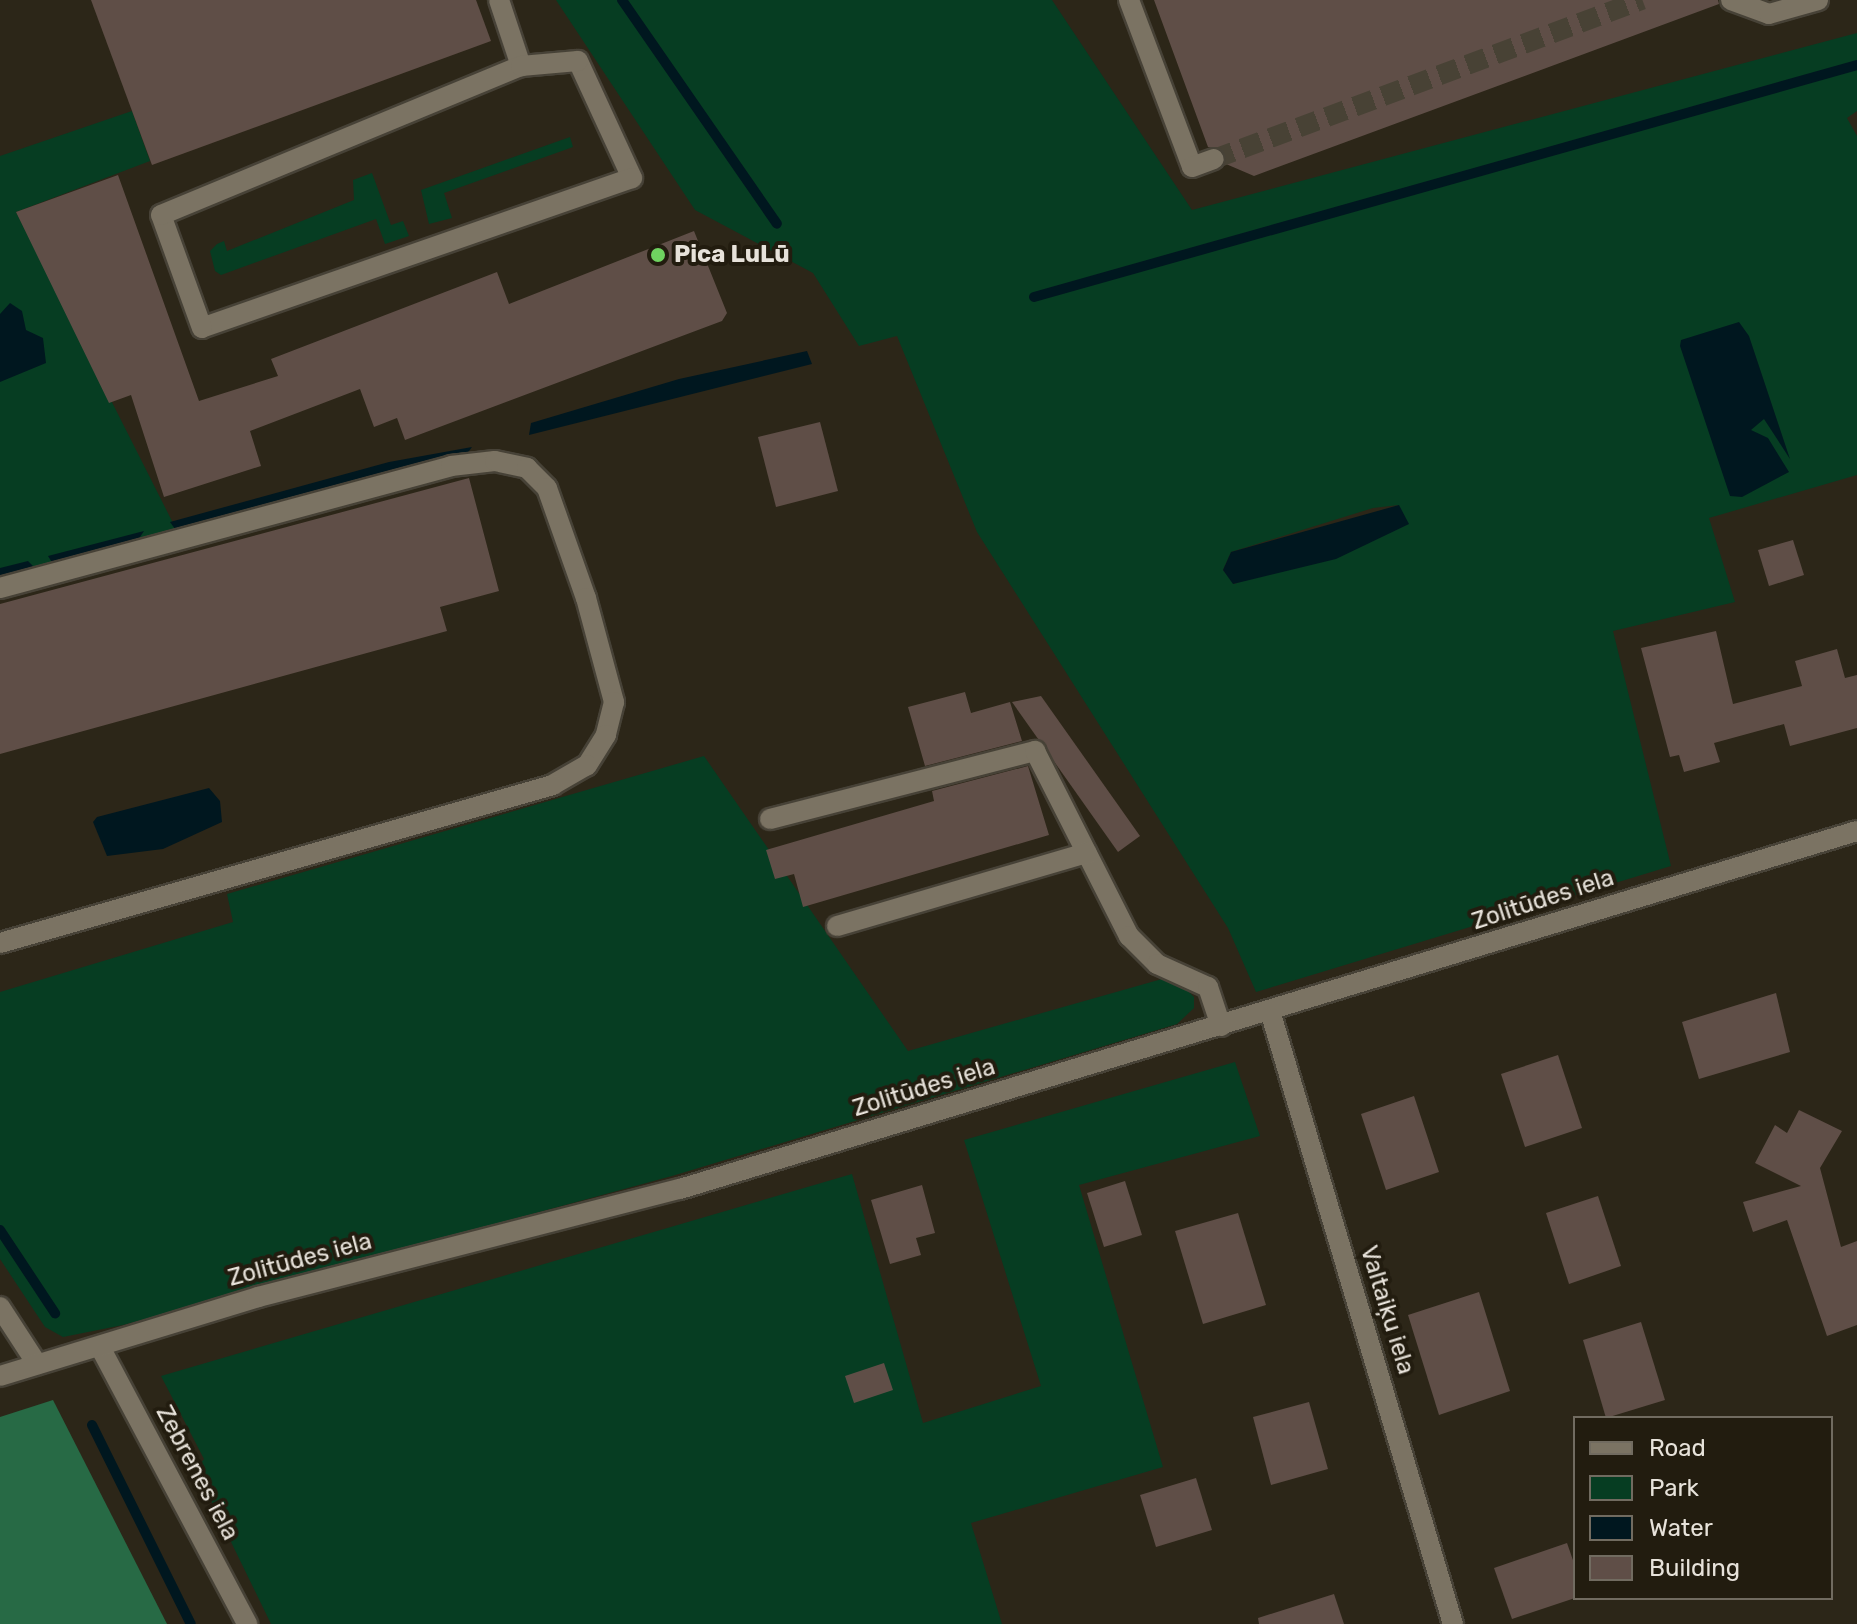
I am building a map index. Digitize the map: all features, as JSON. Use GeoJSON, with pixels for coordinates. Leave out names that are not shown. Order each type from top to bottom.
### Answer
{"type":"FeatureCollection","features":[{"type":"Feature","properties":{"kind":"street"},"geometry":{"type":"LineString","coordinates":[[499,0],[521,66]]}},
{"type":"Feature","properties":{"kind":"street"},"geometry":{"type":"LineString","coordinates":[[1129,0],[1192,167],[1214,159]]}},
{"type":"Feature","properties":{"kind":"street"},"geometry":{"type":"LineString","coordinates":[[1731,0],[1769,14],[1818,0]]}},
{"type":"Feature","properties":{"kind":"street"},"geometry":{"type":"LineString","coordinates":[[578,61],[632,178],[202,328],[161,215],[521,66],[578,61]]}},
{"type":"Feature","properties":{"kind":"street"},"geometry":{"type":"LineString","coordinates":[[0,588],[451,466],[495,461],[527,468],[547,488],[586,598],[614,702],[606,735],[587,765],[553,785],[0,943]]}},
{"type":"Feature","properties":{"kind":"street"},"geometry":{"type":"LineString","coordinates":[[770,819],[1035,751],[1129,936],[1157,964],[1208,987],[1221,1026]]}},
{"type":"Feature","properties":{"kind":"street","name":"Zolitūdes iela"},"geometry":{"type":"LineString","coordinates":[[0,1376],[258,1297],[680,1189],[1857,831]]}},
{"type":"Feature","properties":{"kind":"street"},"geometry":{"type":"LineString","coordinates":[[837,926],[1087,853]]}},
{"type":"Feature","properties":{"kind":"street","name":"Valtaiķu iela"},"geometry":{"type":"LineString","coordinates":[[1270,1011],[1453,1624]]}},
{"type":"Feature","properties":{"kind":"street"},"geometry":{"type":"LineString","coordinates":[[0,1307],[37,1364]]}},
{"type":"Feature","properties":{"kind":"street","name":"Zebrenes iela"},"geometry":{"type":"LineString","coordinates":[[100,1347],[247,1624]]}},
{"type":"Feature","properties":{"kind":"green space"},"geometry":{"type":"Polygon","coordinates":[[[556,0],[1052,0],[1192,210],[1857,33],[1857,111],[1847,118],[1857,136],[1857,475],[1709,518],[1735,602],[1613,631],[1671,866],[1256,992],[1228,928],[977,532],[897,336],[859,346],[813,273],[695,210],[556,0]],[[1399,505],[1373,508],[1231,552],[1223,570],[1234,584],[1259,575],[1399,505]]]}},
{"type":"Feature","properties":{"kind":"green space"},"geometry":{"type":"Polygon","coordinates":[[[132,111],[150,161],[16,212],[178,533],[0,576],[0,156],[132,111]]]}},
{"type":"Feature","properties":{"kind":"green space"},"geometry":{"type":"Polygon","coordinates":[[[570,137],[573,147],[444,193],[452,218],[429,224],[421,190],[570,137]]]}},
{"type":"Feature","properties":{"kind":"green space"},"geometry":{"type":"Polygon","coordinates":[[[372,173],[391,225],[403,221],[409,236],[385,244],[376,219],[221,275],[215,271],[210,251],[217,244],[224,241],[227,251],[354,200],[353,180],[372,173]]]}},
{"type":"Feature","properties":{"kind":"green space"},"geometry":{"type":"Polygon","coordinates":[[[704,756],[908,1051],[1162,979],[1185,988],[1194,997],[1194,1008],[1177,1024],[672,1176],[123,1325],[63,1337],[45,1327],[0,1259],[0,992],[233,922],[227,894],[704,756]]]}},
{"type":"Feature","properties":{"kind":"green space"},"geometry":{"type":"Polygon","coordinates":[[[1235,1062],[1260,1136],[1079,1185],[1163,1467],[971,1523],[1002,1624],[271,1624],[196,1470],[204,1459],[161,1376],[852,1174],[923,1423],[1041,1386],[964,1140],[1235,1062]]]}},
{"type":"Feature","properties":{"kind":"green space"},"geometry":{"type":"Polygon","coordinates":[[[53,1400],[167,1624],[0,1624],[0,1417],[53,1400]]]}},
{"type":"Feature","properties":{"kind":"water"},"geometry":{"type":"Polygon","coordinates":[[[10,303],[22,311],[26,330],[43,338],[46,363],[0,382],[0,314],[10,303]]]}},
{"type":"Feature","properties":{"kind":"water"},"geometry":{"type":"Polygon","coordinates":[[[1739,322],[1749,336],[1790,459],[1764,419],[1751,430],[1768,438],[1789,472],[1742,497],[1730,496],[1680,346],[1681,340],[1739,322]]]}},
{"type":"Feature","properties":{"kind":"water"},"geometry":{"type":"Polygon","coordinates":[[[807,351],[812,364],[529,435],[531,423],[679,379],[807,351]]]}},
{"type":"Feature","properties":{"kind":"water"},"geometry":{"type":"Polygon","coordinates":[[[472,447],[464,458],[175,529],[170,522],[389,462],[472,447]]]}},
{"type":"Feature","properties":{"kind":"water"},"geometry":{"type":"Polygon","coordinates":[[[1399,505],[1409,524],[1336,559],[1233,584],[1223,570],[1231,552],[1399,505]]]}},
{"type":"Feature","properties":{"kind":"water"},"geometry":{"type":"Polygon","coordinates":[[[144,531],[136,543],[53,564],[48,556],[144,531]]]}},
{"type":"Feature","properties":{"kind":"water"},"geometry":{"type":"Polygon","coordinates":[[[28,561],[34,567],[0,578],[0,568],[28,561]]]}},
{"type":"Feature","properties":{"kind":"water"},"geometry":{"type":"Polygon","coordinates":[[[209,788],[220,801],[222,822],[163,849],[107,856],[93,822],[97,817],[209,788]]]}},
{"type":"Feature","properties":{"kind":"building"},"geometry":{"type":"Polygon","coordinates":[[[91,0],[476,0],[491,41],[152,165],[91,0]]]}},
{"type":"Feature","properties":{"kind":"building"},"geometry":{"type":"Polygon","coordinates":[[[1154,0],[1718,0],[1719,4],[1254,176],[1226,164],[1222,149],[1208,147],[1154,0]]]}},
{"type":"Feature","properties":{"kind":"building"},"geometry":{"type":"Polygon","coordinates":[[[118,175],[199,401],[278,376],[271,359],[497,272],[509,304],[694,231],[727,313],[722,321],[405,440],[397,418],[374,427],[360,389],[250,431],[261,466],[164,497],[131,395],[109,403],[16,212],[118,175]]]}},
{"type":"Feature","properties":{"kind":"building"},"geometry":{"type":"Polygon","coordinates":[[[820,422],[838,491],[776,507],[758,437],[820,422]]]}},
{"type":"Feature","properties":{"kind":"building"},"geometry":{"type":"Polygon","coordinates":[[[469,478],[499,591],[440,607],[447,631],[0,754],[0,604],[469,478]]]}},
{"type":"Feature","properties":{"kind":"building"},"geometry":{"type":"Polygon","coordinates":[[[1793,540],[1804,575],[1769,586],[1758,550],[1793,540]]]}},
{"type":"Feature","properties":{"kind":"building"},"geometry":{"type":"Polygon","coordinates":[[[1716,631],[1733,704],[1802,686],[1795,661],[1837,649],[1845,678],[1857,675],[1857,728],[1790,746],[1784,724],[1714,743],[1720,762],[1684,772],[1679,755],[1670,757],[1641,648],[1716,631]]]}},
{"type":"Feature","properties":{"kind":"building"},"geometry":{"type":"Polygon","coordinates":[[[965,692],[971,713],[1010,702],[1022,741],[925,766],[908,707],[965,692]]]}},
{"type":"Feature","properties":{"kind":"building"},"geometry":{"type":"Polygon","coordinates":[[[1041,696],[1140,836],[1118,852],[1012,702],[1041,696]]]}},
{"type":"Feature","properties":{"kind":"building"},"geometry":{"type":"Polygon","coordinates":[[[1028,766],[1049,835],[803,907],[794,874],[775,879],[766,850],[934,801],[932,791],[1028,766]]]}},
{"type":"Feature","properties":{"kind":"building"},"geometry":{"type":"Polygon","coordinates":[[[1776,993],[1790,1052],[1699,1079],[1682,1022],[1776,993]]]}},
{"type":"Feature","properties":{"kind":"building"},"geometry":{"type":"Polygon","coordinates":[[[1558,1055],[1582,1128],[1525,1147],[1501,1074],[1558,1055]]]}},
{"type":"Feature","properties":{"kind":"building"},"geometry":{"type":"Polygon","coordinates":[[[1414,1096],[1439,1172],[1386,1190],[1361,1114],[1414,1096]]]}},
{"type":"Feature","properties":{"kind":"building"},"geometry":{"type":"Polygon","coordinates":[[[1799,1110],[1842,1131],[1820,1168],[1841,1247],[1857,1241],[1857,1325],[1827,1336],[1787,1220],[1753,1232],[1743,1202],[1801,1186],[1755,1163],[1775,1125],[1787,1133],[1799,1110]]]}},
{"type":"Feature","properties":{"kind":"building"},"geometry":{"type":"Polygon","coordinates":[[[1125,1181],[1142,1235],[1104,1247],[1087,1193],[1125,1181]]]}},
{"type":"Feature","properties":{"kind":"building"},"geometry":{"type":"Polygon","coordinates":[[[922,1185],[935,1233],[916,1238],[921,1255],[890,1264],[871,1200],[922,1185]]]}},
{"type":"Feature","properties":{"kind":"building"},"geometry":{"type":"Polygon","coordinates":[[[1598,1196],[1621,1266],[1569,1284],[1546,1213],[1598,1196]]]}},
{"type":"Feature","properties":{"kind":"building"},"geometry":{"type":"Polygon","coordinates":[[[1238,1213],[1266,1305],[1203,1324],[1175,1231],[1238,1213]]]}},
{"type":"Feature","properties":{"kind":"building"},"geometry":{"type":"Polygon","coordinates":[[[1479,1292],[1510,1391],[1439,1415],[1408,1315],[1479,1292]]]}},
{"type":"Feature","properties":{"kind":"building"},"geometry":{"type":"Polygon","coordinates":[[[1641,1322],[1665,1400],[1605,1416],[1583,1340],[1641,1322]]]}},
{"type":"Feature","properties":{"kind":"building"},"geometry":{"type":"Polygon","coordinates":[[[884,1363],[893,1390],[854,1403],[845,1376],[884,1363]]]}},
{"type":"Feature","properties":{"kind":"building"},"geometry":{"type":"Polygon","coordinates":[[[1309,1402],[1328,1469],[1271,1485],[1253,1417],[1309,1402]]]}},
{"type":"Feature","properties":{"kind":"building"},"geometry":{"type":"Polygon","coordinates":[[[1196,1478],[1212,1530],[1156,1547],[1140,1495],[1196,1478]]]}},
{"type":"Feature","properties":{"kind":"building"},"geometry":{"type":"Polygon","coordinates":[[[1567,1543],[1573,1560],[1573,1599],[1512,1619],[1494,1568],[1567,1543]]]}},
{"type":"Feature","properties":{"kind":"building"},"geometry":{"type":"Polygon","coordinates":[[[1334,1594],[1344,1624],[1259,1624],[1258,1618],[1334,1594]]]}},
{"type":"Feature","properties":{"kind":"waterway"},"geometry":{"type":"LineString","coordinates":[[622,0],[777,224]]}},
{"type":"Feature","properties":{"kind":"waterway"},"geometry":{"type":"LineString","coordinates":[[1034,297],[1857,65]]}},
{"type":"Feature","properties":{"kind":"waterway"},"geometry":{"type":"LineString","coordinates":[[0,1230],[55,1313]]}},
{"type":"Feature","properties":{"kind":"waterway"},"geometry":{"type":"LineString","coordinates":[[92,1425],[191,1624]]}},
{"type":"Feature","properties":{"kind":"tunnel"},"geometry":{"type":"LineString","coordinates":[[1214,159],[1642,0]]}},
{"type":"Feature","properties":{"kind":"place","name":"Pica LuLū"},"geometry":{"type":"Point","coordinates":[658,255]}}]}
